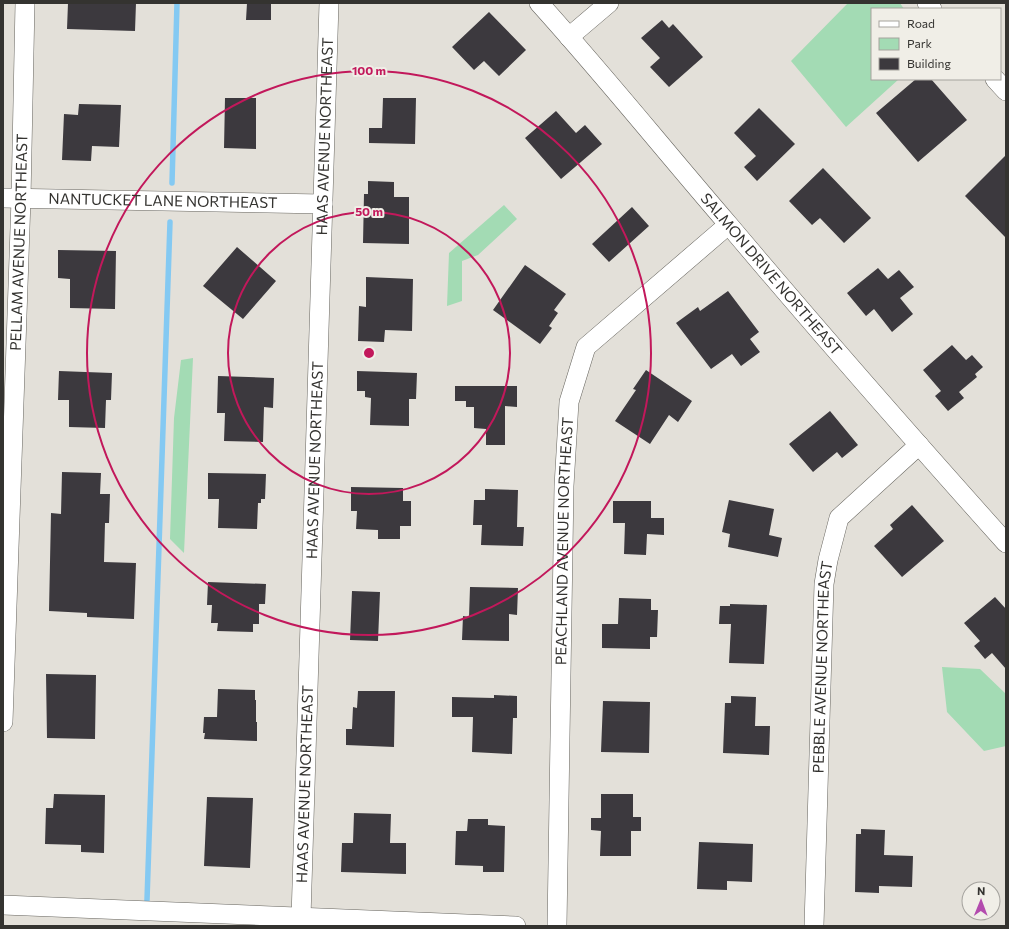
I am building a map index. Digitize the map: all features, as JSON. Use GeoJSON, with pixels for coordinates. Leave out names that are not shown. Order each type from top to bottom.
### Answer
{"type":"FeatureCollection","features":[{"type":"Feature","properties":{"kind":"street","name":"PELLAM AVENUE NORTHEAST"},"geometry":{"type":"LineString","coordinates":[[3,722],[12,198],[25,3]]}},
{"type":"Feature","properties":{"kind":"street","name":"HAAS AVENUE NORTHEAST"},"geometry":{"type":"LineString","coordinates":[[301,918],[329,3]]}},
{"type":"Feature","properties":{"kind":"street","name":"SALMON DRIVE NORTHEAST"},"geometry":{"type":"LineString","coordinates":[[539,3],[728,225],[1006,543]]}},
{"type":"Feature","properties":{"kind":"street"},"geometry":{"type":"LineString","coordinates":[[569,37],[609,3]]}},
{"type":"Feature","properties":{"kind":"street"},"geometry":{"type":"LineString","coordinates":[[996,80],[1006,91]]}},
{"type":"Feature","properties":{"kind":"street","name":"NANTUCKET LANE NORTHEAST"},"geometry":{"type":"LineString","coordinates":[[12,198],[323,204]]}},
{"type":"Feature","properties":{"kind":"street","name":"PEACHLAND AVENUE NORTHEAST"},"geometry":{"type":"LineString","coordinates":[[557,926],[564,486],[569,402],[586,347],[728,225]]}},
{"type":"Feature","properties":{"kind":"street","name":"PEBBLE AVENUE NORTHEAST"},"geometry":{"type":"LineString","coordinates":[[814,926],[824,584],[828,560],[839,518],[919,445]]}},
{"type":"Feature","properties":{"kind":"street"},"geometry":{"type":"LineString","coordinates":[[3,905],[516,926]]}},
{"type":"Feature","properties":{"kind":"green space"},"geometry":{"type":"Polygon","coordinates":[[[848,3],[900,3],[903,8],[871,8],[871,80],[898,80],[846,127],[791,61],[848,3]]]}},
{"type":"Feature","properties":{"kind":"green space"},"geometry":{"type":"Polygon","coordinates":[[[504,205],[517,219],[478,255],[462,261],[462,301],[447,306],[449,253],[504,205]]]}},
{"type":"Feature","properties":{"kind":"green space"},"geometry":{"type":"Polygon","coordinates":[[[193,358],[184,553],[170,539],[174,418],[181,360],[193,358]]]}},
{"type":"Feature","properties":{"kind":"green space"},"geometry":{"type":"Polygon","coordinates":[[[942,667],[980,669],[1006,694],[1006,746],[984,751],[947,712],[942,667]]]}},
{"type":"Feature","properties":{"kind":"building"},"geometry":{"type":"Polygon","coordinates":[[[68,3],[136,3],[135,31],[67,29],[68,3]]]}},
{"type":"Feature","properties":{"kind":"building"},"geometry":{"type":"Polygon","coordinates":[[[247,3],[271,3],[271,20],[246,20],[247,3]]]}},
{"type":"Feature","properties":{"kind":"building"},"geometry":{"type":"Polygon","coordinates":[[[489,12],[526,50],[499,76],[484,61],[474,70],[452,47],[489,12]]]}},
{"type":"Feature","properties":{"kind":"building"},"geometry":{"type":"Polygon","coordinates":[[[662,20],[669,28],[673,24],[703,57],[669,87],[650,67],[660,58],[641,38],[662,20]]]}},
{"type":"Feature","properties":{"kind":"building"},"geometry":{"type":"Polygon","coordinates":[[[915,80],[932,80],[967,120],[918,162],[876,113],[915,80]]]}},
{"type":"Feature","properties":{"kind":"building"},"geometry":{"type":"Polygon","coordinates":[[[225,98],[256,98],[256,149],[224,148],[225,98]]]}},
{"type":"Feature","properties":{"kind":"building"},"geometry":{"type":"Polygon","coordinates":[[[383,98],[416,98],[415,144],[369,143],[369,128],[382,128],[383,98]]]}},
{"type":"Feature","properties":{"kind":"building"},"geometry":{"type":"Polygon","coordinates":[[[79,104],[121,105],[119,147],[92,146],[91,161],[62,160],[64,114],[78,115],[79,104]]]}},
{"type":"Feature","properties":{"kind":"building"},"geometry":{"type":"Polygon","coordinates":[[[759,108],[795,144],[757,181],[744,167],[756,156],[734,133],[759,108]]]}},
{"type":"Feature","properties":{"kind":"building"},"geometry":{"type":"Polygon","coordinates":[[[556,111],[576,133],[585,125],[602,144],[561,179],[525,138],[556,111]]]}},
{"type":"Feature","properties":{"kind":"building"},"geometry":{"type":"Polygon","coordinates":[[[1006,155],[1006,238],[965,196],[1006,155]]]}},
{"type":"Feature","properties":{"kind":"building"},"geometry":{"type":"Polygon","coordinates":[[[823,168],[871,218],[844,243],[820,218],[812,225],[789,201],[823,168]]]}},
{"type":"Feature","properties":{"kind":"building"},"geometry":{"type":"Polygon","coordinates":[[[368,181],[394,182],[394,197],[409,197],[409,244],[363,243],[364,194],[368,194],[368,181]]]}},
{"type":"Feature","properties":{"kind":"building"},"geometry":{"type":"Polygon","coordinates":[[[632,207],[649,226],[609,262],[592,244],[632,207]]]}},
{"type":"Feature","properties":{"kind":"building"},"geometry":{"type":"Polygon","coordinates":[[[237,247],[276,281],[243,319],[203,286],[237,247]]]}},
{"type":"Feature","properties":{"kind":"building"},"geometry":{"type":"Polygon","coordinates":[[[58,250],[116,251],[115,309],[70,308],[70,279],[58,278],[58,250]]]}},
{"type":"Feature","properties":{"kind":"building"},"geometry":{"type":"Polygon","coordinates":[[[525,265],[566,294],[554,310],[558,313],[549,326],[552,328],[540,344],[493,310],[525,265]]]}},
{"type":"Feature","properties":{"kind":"building"},"geometry":{"type":"Polygon","coordinates":[[[878,268],[888,279],[899,270],[914,287],[900,298],[913,314],[892,332],[874,309],[866,316],[847,293],[878,268]]]}},
{"type":"Feature","properties":{"kind":"building"},"geometry":{"type":"Polygon","coordinates":[[[366,277],[413,279],[412,331],[385,330],[384,342],[358,341],[359,306],[366,307],[366,277]]]}},
{"type":"Feature","properties":{"kind":"building"},"geometry":{"type":"Polygon","coordinates":[[[728,291],[759,332],[750,339],[760,352],[741,366],[732,354],[711,369],[676,323],[698,307],[700,311],[728,291]]]}},
{"type":"Feature","properties":{"kind":"building"},"geometry":{"type":"Polygon","coordinates":[[[952,345],[966,360],[972,355],[983,367],[975,374],[977,377],[959,392],[964,398],[948,411],[935,396],[941,391],[923,370],[952,345]]]}},
{"type":"Feature","properties":{"kind":"building"},"geometry":{"type":"Polygon","coordinates":[[[646,370],[692,401],[678,422],[669,415],[650,444],[615,421],[636,390],[633,389],[646,370]]]}},
{"type":"Feature","properties":{"kind":"building"},"geometry":{"type":"Polygon","coordinates":[[[59,371],[112,373],[111,400],[106,400],[105,428],[69,427],[69,400],[58,400],[59,371]]]}},
{"type":"Feature","properties":{"kind":"building"},"geometry":{"type":"Polygon","coordinates":[[[357,371],[417,373],[416,399],[409,399],[409,426],[370,425],[371,398],[365,397],[365,391],[357,391],[357,371]]]}},
{"type":"Feature","properties":{"kind":"building"},"geometry":{"type":"Polygon","coordinates":[[[218,376],[274,378],[273,408],[264,407],[263,442],[224,441],[225,413],[217,413],[218,376]]]}},
{"type":"Feature","properties":{"kind":"building"},"geometry":{"type":"Polygon","coordinates":[[[455,386],[517,386],[517,407],[505,406],[505,445],[486,445],[486,429],[474,428],[474,407],[466,407],[466,401],[455,401],[455,386]]]}},
{"type":"Feature","properties":{"kind":"building"},"geometry":{"type":"Polygon","coordinates":[[[830,411],[858,445],[842,458],[837,452],[813,472],[789,444],[830,411]]]}},
{"type":"Feature","properties":{"kind":"building"},"geometry":{"type":"Polygon","coordinates":[[[62,472],[101,473],[100,494],[110,494],[109,523],[105,523],[104,562],[136,563],[134,619],[87,617],[87,613],[49,611],[51,513],[61,514],[62,472]]]}},
{"type":"Feature","properties":{"kind":"building"},"geometry":{"type":"Polygon","coordinates":[[[208,473],[266,474],[265,499],[261,499],[261,503],[258,503],[257,529],[218,528],[219,499],[208,499],[208,473]]]}},
{"type":"Feature","properties":{"kind":"building"},"geometry":{"type":"Polygon","coordinates":[[[351,487],[403,488],[403,501],[411,501],[411,526],[400,526],[400,539],[378,539],[378,530],[356,529],[357,511],[351,511],[351,487]]]}},
{"type":"Feature","properties":{"kind":"building"},"geometry":{"type":"Polygon","coordinates":[[[485,489],[518,490],[517,527],[524,527],[523,546],[481,545],[482,525],[473,525],[474,500],[485,500],[485,489]]]}},
{"type":"Feature","properties":{"kind":"building"},"geometry":{"type":"Polygon","coordinates":[[[729,500],[774,509],[769,535],[782,538],[778,557],[728,547],[730,534],[722,532],[729,500]]]}},
{"type":"Feature","properties":{"kind":"building"},"geometry":{"type":"Polygon","coordinates":[[[613,501],[651,501],[651,518],[664,518],[664,535],[647,534],[646,555],[624,554],[625,523],[613,523],[613,501]]]}},
{"type":"Feature","properties":{"kind":"building"},"geometry":{"type":"Polygon","coordinates":[[[912,505],[944,541],[902,577],[874,546],[893,529],[890,525],[912,505]]]}},
{"type":"Feature","properties":{"kind":"building"},"geometry":{"type":"Polygon","coordinates":[[[208,582],[266,584],[265,604],[259,604],[259,624],[253,624],[253,632],[217,631],[218,623],[211,623],[212,605],[207,605],[208,582]]]}},
{"type":"Feature","properties":{"kind":"building"},"geometry":{"type":"Polygon","coordinates":[[[470,587],[518,588],[517,615],[509,614],[509,641],[462,640],[463,616],[469,617],[470,587]]]}},
{"type":"Feature","properties":{"kind":"building"},"geometry":{"type":"Polygon","coordinates":[[[352,591],[380,592],[378,641],[350,640],[352,591]]]}},
{"type":"Feature","properties":{"kind":"building"},"geometry":{"type":"Polygon","coordinates":[[[995,597],[1006,609],[1006,669],[992,653],[985,659],[974,646],[980,641],[964,623],[995,597]]]}},
{"type":"Feature","properties":{"kind":"building"},"geometry":{"type":"Polygon","coordinates":[[[619,598],[651,599],[651,610],[658,610],[657,637],[650,637],[650,649],[602,648],[602,624],[618,624],[619,598]]]}},
{"type":"Feature","properties":{"kind":"building"},"geometry":{"type":"Polygon","coordinates":[[[730,604],[767,605],[764,664],[729,663],[731,624],[719,624],[720,606],[730,606],[730,604]]]}},
{"type":"Feature","properties":{"kind":"building"},"geometry":{"type":"Polygon","coordinates":[[[46,674],[96,675],[95,739],[47,738],[46,674]]]}},
{"type":"Feature","properties":{"kind":"building"},"geometry":{"type":"Polygon","coordinates":[[[218,689],[255,690],[257,741],[204,739],[204,717],[217,717],[218,689]]]}},
{"type":"Feature","properties":{"kind":"building"},"geometry":{"type":"Polygon","coordinates":[[[358,691],[395,691],[394,747],[346,745],[346,729],[352,729],[353,707],[357,708],[358,691]]]}},
{"type":"Feature","properties":{"kind":"building"},"geometry":{"type":"Polygon","coordinates":[[[494,695],[517,696],[517,718],[513,718],[512,754],[472,752],[473,717],[452,717],[452,697],[494,698],[494,695]]]}},
{"type":"Feature","properties":{"kind":"building"},"geometry":{"type":"Polygon","coordinates":[[[731,696],[756,697],[755,726],[770,726],[769,755],[723,753],[725,703],[731,703],[731,696]]]}},
{"type":"Feature","properties":{"kind":"building"},"geometry":{"type":"Polygon","coordinates":[[[603,701],[650,702],[649,753],[601,752],[603,701]]]}},
{"type":"Feature","properties":{"kind":"building"},"geometry":{"type":"Polygon","coordinates":[[[54,794],[105,795],[104,853],[81,852],[81,845],[45,844],[46,808],[53,808],[54,794]]]}},
{"type":"Feature","properties":{"kind":"building"},"geometry":{"type":"Polygon","coordinates":[[[601,794],[633,794],[633,817],[641,817],[641,831],[631,831],[631,856],[600,856],[601,831],[591,830],[591,818],[601,818],[601,794]]]}},
{"type":"Feature","properties":{"kind":"building"},"geometry":{"type":"Polygon","coordinates":[[[207,797],[253,798],[250,868],[204,866],[207,797]]]}},
{"type":"Feature","properties":{"kind":"building"},"geometry":{"type":"Polygon","coordinates":[[[354,813],[391,814],[390,843],[406,843],[406,874],[341,872],[342,843],[353,843],[354,813]]]}},
{"type":"Feature","properties":{"kind":"building"},"geometry":{"type":"Polygon","coordinates":[[[468,819],[488,819],[488,825],[505,826],[504,872],[483,872],[483,866],[455,865],[456,831],[467,831],[468,819]]]}},
{"type":"Feature","properties":{"kind":"building"},"geometry":{"type":"Polygon","coordinates":[[[861,829],[885,830],[884,855],[913,856],[912,887],[879,886],[879,893],[855,892],[856,834],[861,834],[861,829]]]}},
{"type":"Feature","properties":{"kind":"building"},"geometry":{"type":"Polygon","coordinates":[[[699,842],[753,844],[752,882],[727,881],[727,890],[697,889],[699,842]]]}},
{"type":"Feature","properties":{"kind":"waterway"},"geometry":{"type":"LineString","coordinates":[[172,183],[177,3]]}},
{"type":"Feature","properties":{"kind":"waterway"},"geometry":{"type":"LineString","coordinates":[[147,900],[170,222]]}}]}
